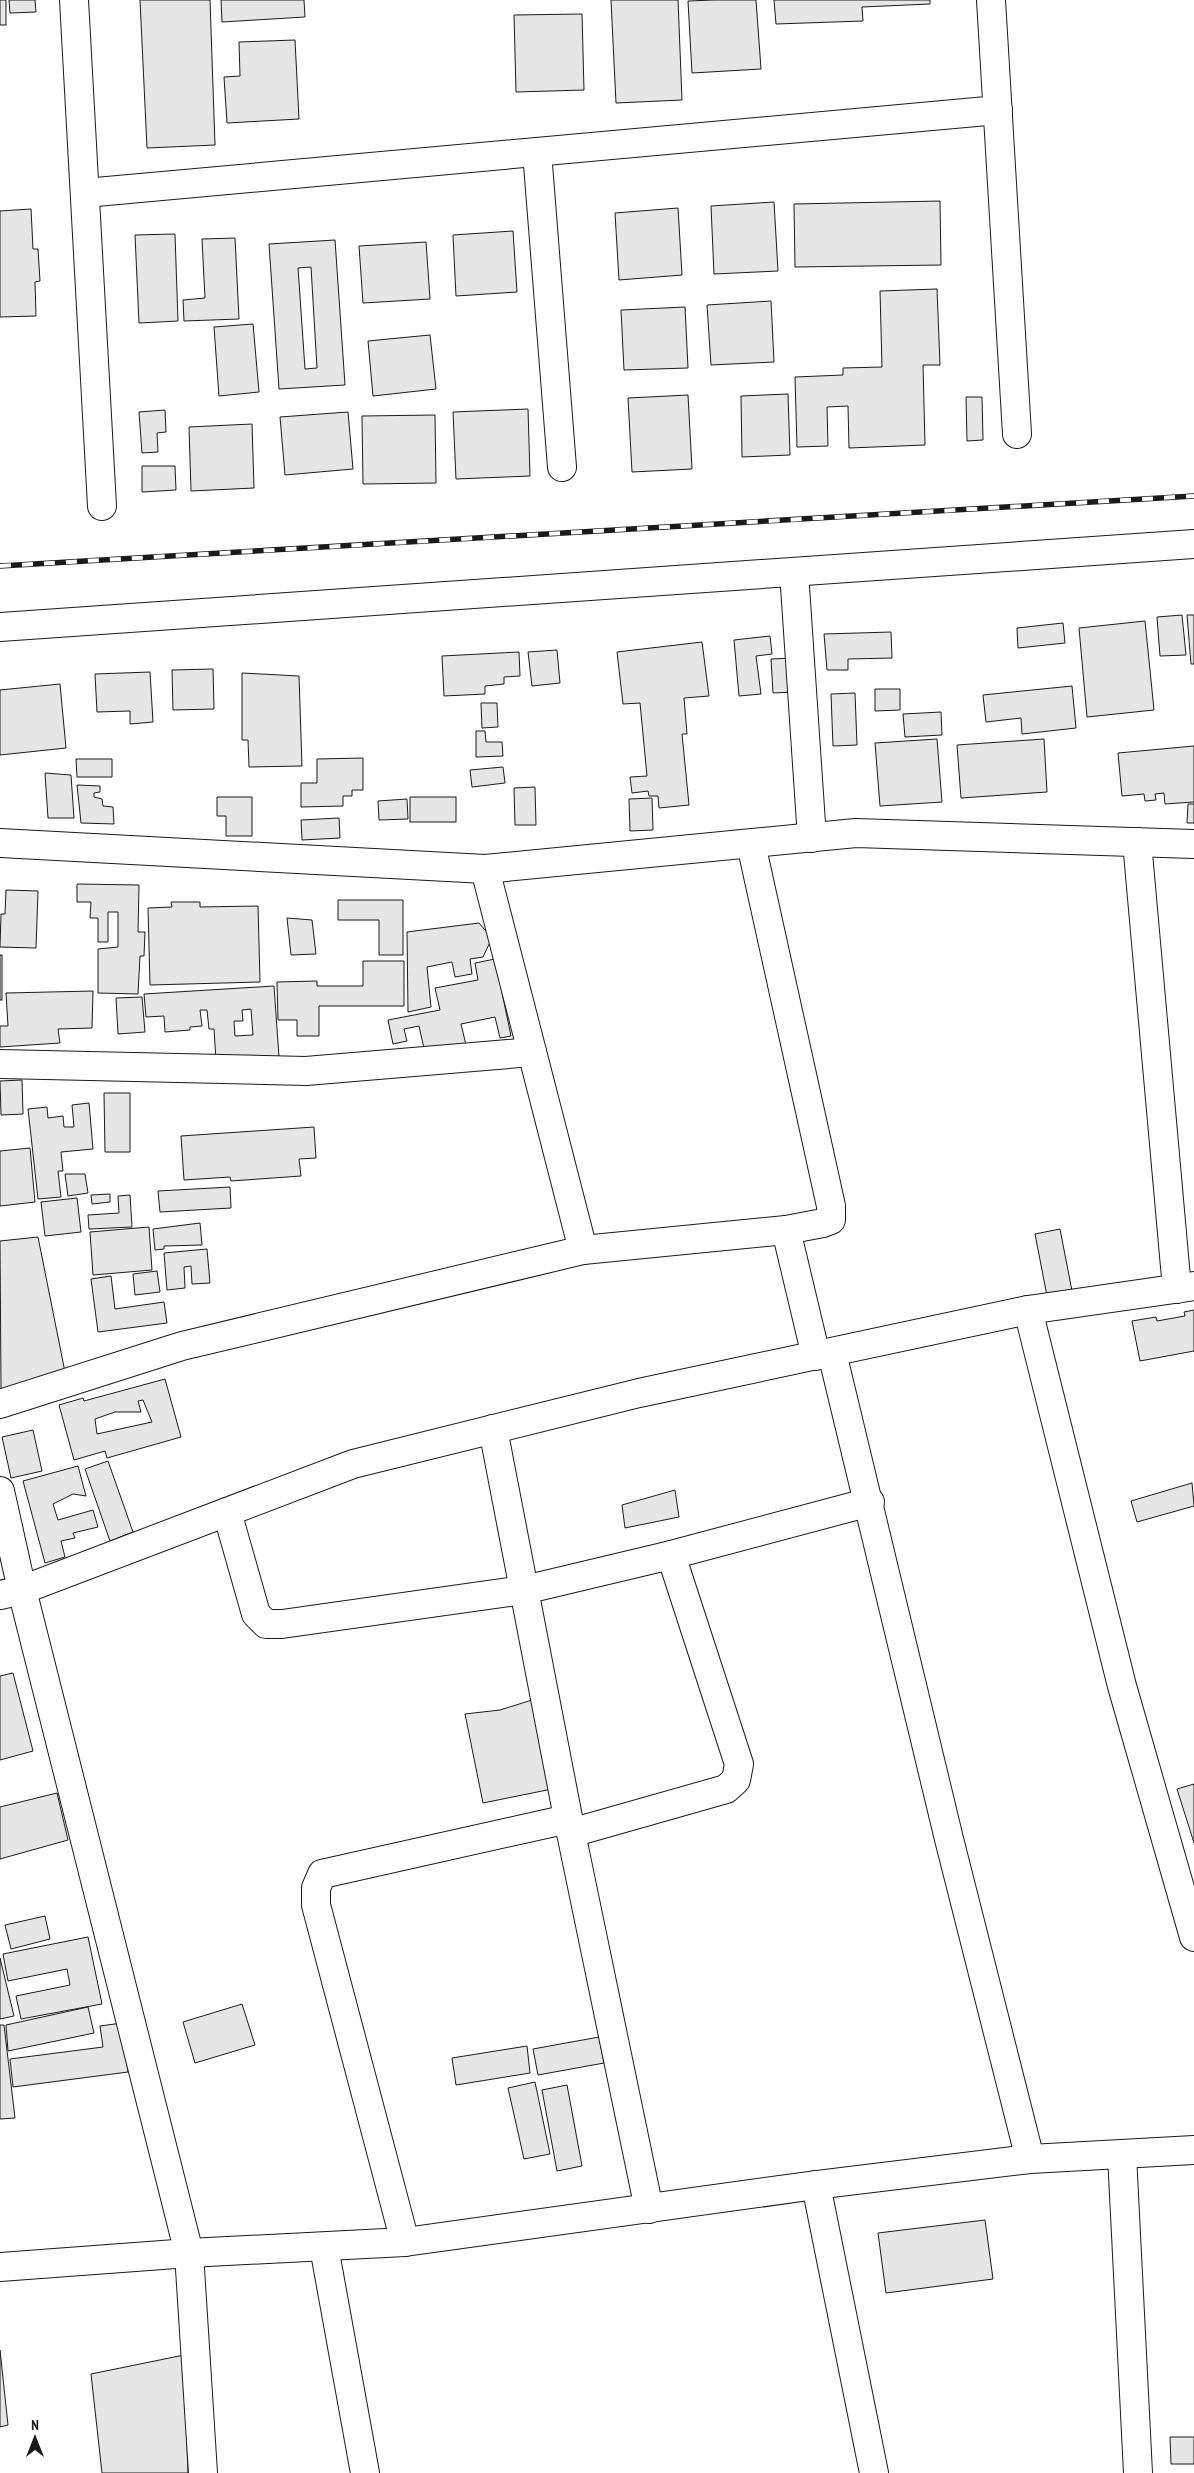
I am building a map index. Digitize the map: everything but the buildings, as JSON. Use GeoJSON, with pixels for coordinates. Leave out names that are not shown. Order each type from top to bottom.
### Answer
{"type":"FeatureCollection","features":[{"type":"Feature","properties":{"kind":"street"},"geometry":{"type":"LineString","coordinates":[[74,0],[102,506]]}},
{"type":"Feature","properties":{"kind":"street"},"geometry":{"type":"LineString","coordinates":[[990,0],[1017,434]]}},
{"type":"Feature","properties":{"kind":"street"},"geometry":{"type":"LineString","coordinates":[[85,194],[998,110]]}},
{"type":"Feature","properties":{"kind":"street"},"geometry":{"type":"LineString","coordinates":[[536,152],[562,467]]}},
{"type":"Feature","properties":{"kind":"street"},"geometry":{"type":"LineString","coordinates":[[0,627],[1194,544]]}},
{"type":"Feature","properties":{"kind":"street"},"geometry":{"type":"LineString","coordinates":[[794,572],[812,838]]}},
{"type":"Feature","properties":{"kind":"street"},"geometry":{"type":"LineString","coordinates":[[0,843],[485,869],[856,833],[1194,844]]}},
{"type":"Feature","properties":{"kind":"street"},"geometry":{"type":"LineString","coordinates":[[11,1592],[353,1464],[639,1393],[1028,1310],[1185,1288],[1137,842]]}},
{"type":"Feature","properties":{"kind":"street"},"geometry":{"type":"LineString","coordinates":[[0,1404],[182,1346],[584,1250],[786,1230],[831,1220],[831,1206],[751,844]]}},
{"type":"Feature","properties":{"kind":"street"},"geometry":{"type":"LineString","coordinates":[[485,869],[584,1250]]}},
{"type":"Feature","properties":{"kind":"street"},"geometry":{"type":"LineString","coordinates":[[0,1064],[306,1072],[532,1052]]}},
{"type":"Feature","properties":{"kind":"street"},"geometry":{"type":"LineString","coordinates":[[786,1230],[870,1502],[949,1839],[1030,2159]]}},
{"type":"Feature","properties":{"kind":"street"},"geometry":{"type":"LineString","coordinates":[[1028,1310],[1122,1686],[1194,1937]]}},
{"type":"Feature","properties":{"kind":"street"},"geometry":{"type":"LineString","coordinates":[[493,1429],[570,1826],[649,2209]]}},
{"type":"Feature","properties":{"kind":"street"},"geometry":{"type":"LineString","coordinates":[[0,1491],[11,1592],[189,2253],[203,2473]]}},
{"type":"Feature","properties":{"kind":"street"},"geometry":{"type":"LineString","coordinates":[[227,1512],[256,1614],[266,1624],[282,1624],[524,1590],[671,1555],[870,1502]]}},
{"type":"Feature","properties":{"kind":"street"},"geometry":{"type":"LineString","coordinates":[[405,2242],[316,1905],[316,1888],[322,1874],[570,1826],[726,1789],[736,1780],[739,1764],[671,1555]]}},
{"type":"Feature","properties":{"kind":"street"},"geometry":{"type":"LineString","coordinates":[[0,2267],[189,2253],[405,2242],[816,2185],[1030,2159],[1122,2156],[1194,2150]]}},
{"type":"Feature","properties":{"kind":"street"},"geometry":{"type":"LineString","coordinates":[[1122,2156],[1138,2473]]}},
{"type":"Feature","properties":{"kind":"street"},"geometry":{"type":"LineString","coordinates":[[816,2185],[874,2473]]}},
{"type":"Feature","properties":{"kind":"street"},"geometry":{"type":"LineString","coordinates":[[324,2247],[365,2473]]}},
{"type":"Feature","properties":{"kind":"railway"},"geometry":{"type":"LineString","coordinates":[[0,566],[1194,496]]}}]}
